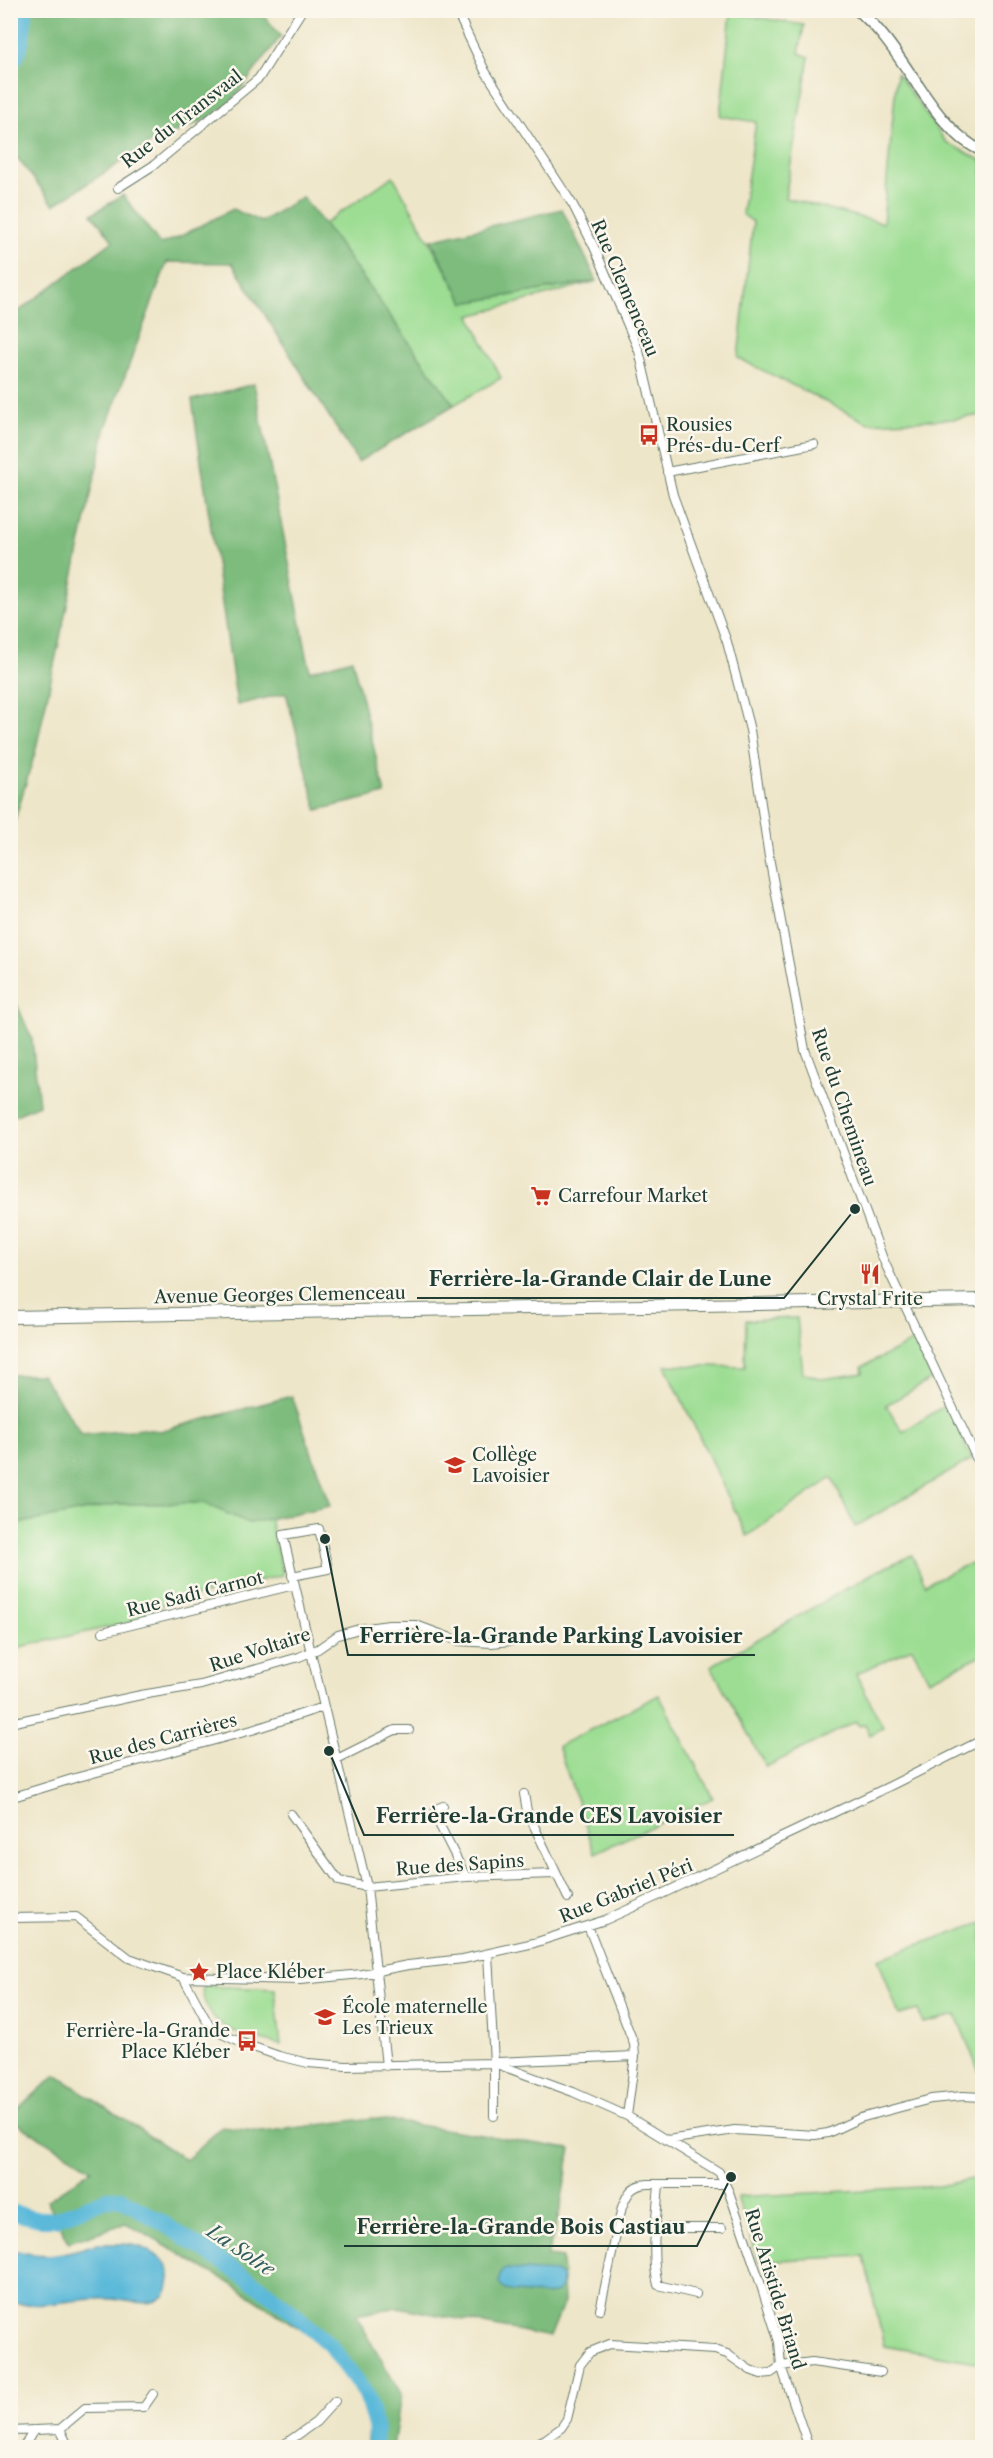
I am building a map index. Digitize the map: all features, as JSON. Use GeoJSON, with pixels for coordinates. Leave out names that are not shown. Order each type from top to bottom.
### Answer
{"type":"FeatureCollection","features":[{"type":"Feature","properties":{"kind":"main road","name":"Avenue Georges Clemenceau"},"geometry":{"type":"LineString","coordinates":[[10,1317],[982,1300]]}},
{"type":"Feature","properties":{"kind":"street","name":"Rue du Transvaal"},"geometry":{"type":"LineString","coordinates":[[118,188],[154,165],[259,78],[302,10]]}},
{"type":"Feature","properties":{"kind":"street","name":"Rue Clemenceau"},"geometry":{"type":"LineString","coordinates":[[456,10],[485,71],[573,205],[596,249],[639,351],[667,472],[694,557],[727,642],[750,730],[758,774]]}},
{"type":"Feature","properties":{"kind":"street"},"geometry":{"type":"LineString","coordinates":[[857,10],[876,28],[951,128],[982,151]]}},
{"type":"Feature","properties":{"kind":"street"},"geometry":{"type":"LineString","coordinates":[[667,472],[814,444]]}},
{"type":"Feature","properties":{"kind":"street","name":"Rue du Chemineau"},"geometry":{"type":"LineString","coordinates":[[758,774],[785,950],[806,1050],[858,1196],[902,1302],[982,1470]]}},
{"type":"Feature","properties":{"kind":"street","name":"Rue Sadi Carnot"},"geometry":{"type":"LineString","coordinates":[[103,1632],[186,1613],[293,1581],[328,1569],[319,1529],[283,1535],[293,1581]]}},
{"type":"Feature","properties":{"kind":"street"},"geometry":{"type":"LineString","coordinates":[[293,1581],[367,1887],[386,2066]]}},
{"type":"Feature","properties":{"kind":"street","name":"Rue Voltaire"},"geometry":{"type":"LineString","coordinates":[[10,1723],[141,1695],[201,1685],[310,1652],[338,1635],[359,1629],[389,1625],[416,1626],[459,1641],[492,1643],[553,1636]]}},
{"type":"Feature","properties":{"kind":"street","name":"Rue des Carrières"},"geometry":{"type":"LineString","coordinates":[[10,1798],[252,1730],[323,1707]]}},
{"type":"Feature","properties":{"kind":"street"},"geometry":{"type":"LineString","coordinates":[[337,1759],[395,1730],[409,1730]]}},
{"type":"Feature","properties":{"kind":"street","name":"Rue Gabriel Péri"},"geometry":{"type":"LineString","coordinates":[[183,1977],[300,1980],[376,1972],[488,1954],[588,1926],[718,1869],[982,1740]]}},
{"type":"Feature","properties":{"kind":"street"},"geometry":{"type":"LineString","coordinates":[[524,1794],[527,1811],[568,1898]]}},
{"type":"Feature","properties":{"kind":"street"},"geometry":{"type":"LineString","coordinates":[[443,1806],[436,1809],[435,1816],[466,1877]]}},
{"type":"Feature","properties":{"kind":"street","name":"Rue des Sapins"},"geometry":{"type":"LineString","coordinates":[[291,1814],[339,1881],[367,1887],[466,1877],[555,1874]]}},
{"type":"Feature","properties":{"kind":"street"},"geometry":{"type":"LineString","coordinates":[[10,1918],[76,1917],[129,1958],[183,1977]]}},
{"type":"Feature","properties":{"kind":"street"},"geometry":{"type":"LineString","coordinates":[[588,1926],[634,2044],[635,2056],[627,2116]]}},
{"type":"Feature","properties":{"kind":"street"},"geometry":{"type":"LineString","coordinates":[[488,1954],[494,2062],[494,2116]]}},
{"type":"Feature","properties":{"kind":"street","name":"Rue Aristide Briand"},"geometry":{"type":"LineString","coordinates":[[183,1977],[205,2021],[217,2034],[279,2056],[308,2063],[386,2066],[494,2062],[573,2092],[627,2116],[719,2172],[779,2342],[781,2366],[808,2448]]}},
{"type":"Feature","properties":{"kind":"street"},"geometry":{"type":"LineString","coordinates":[[494,2062],[635,2056]]}},
{"type":"Feature","properties":{"kind":"street"},"geometry":{"type":"LineString","coordinates":[[667,2140],[735,2130],[780,2135],[821,2134],[860,2118],[901,2107],[942,2098],[982,2097]]}},
{"type":"Feature","properties":{"kind":"street"},"geometry":{"type":"LineString","coordinates":[[660,2184],[656,2228],[658,2285],[696,2294]]}},
{"type":"Feature","properties":{"kind":"street"},"geometry":{"type":"LineString","coordinates":[[600,2310],[622,2207],[628,2193],[636,2185],[725,2184]]}},
{"type":"Feature","properties":{"kind":"street"},"geometry":{"type":"LineString","coordinates":[[656,2228],[722,2228]]}},
{"type":"Feature","properties":{"kind":"street"},"geometry":{"type":"LineString","coordinates":[[524,2448],[544,2440],[561,2428],[567,2419],[580,2365],[590,2352],[610,2344],[715,2350],[727,2354],[750,2370],[761,2374],[771,2373],[781,2366],[812,2362],[881,2372]]}},
{"type":"Feature","properties":{"kind":"street"},"geometry":{"type":"LineString","coordinates":[[10,2431],[60,2429],[85,2408],[144,2407],[153,2394]]}},
{"type":"Feature","properties":{"kind":"street"},"geometry":{"type":"LineString","coordinates":[[279,2448],[316,2422],[335,2402]]}},
{"type":"Feature","properties":{"kind":"street"},"geometry":{"type":"LineString","coordinates":[[60,2429],[69,2448]]}},
{"type":"Feature","properties":{"kind":"street"},"geometry":{"type":"LineString","coordinates":[[23,2448],[34,2430]]}},
{"type":"Feature","properties":{"kind":"green space"},"geometry":{"type":"Polygon","coordinates":[[[11,11],[260,11],[281,36],[231,102],[209,118],[154,141],[54,205],[11,150],[11,11]]]}},
{"type":"Feature","properties":{"kind":"green space"},"geometry":{"type":"Polygon","coordinates":[[[731,13],[804,25],[799,53],[809,57],[785,198],[883,223],[897,73],[946,142],[982,161],[982,415],[953,419],[868,423],[738,358],[753,222],[742,214],[756,122],[720,116],[731,13]]]}},
{"type":"Feature","properties":{"kind":"green space"},"geometry":{"type":"Polygon","coordinates":[[[393,176],[464,303],[597,281],[470,316],[501,378],[454,405],[324,224],[393,176]]]}},
{"type":"Feature","properties":{"kind":"green space"},"geometry":{"type":"Polygon","coordinates":[[[123,195],[160,244],[175,239],[233,209],[261,222],[302,197],[324,224],[454,405],[358,462],[232,263],[167,262],[105,430],[35,753],[11,832],[11,317],[113,241],[92,214],[123,195]]]}},
{"type":"Feature","properties":{"kind":"green space"},"geometry":{"type":"Polygon","coordinates":[[[562,209],[597,281],[464,303],[431,240],[562,209]]]}},
{"type":"Feature","properties":{"kind":"green space"},"geometry":{"type":"Polygon","coordinates":[[[254,384],[310,671],[352,659],[385,794],[317,810],[286,693],[237,705],[192,400],[254,384]]]}},
{"type":"Feature","properties":{"kind":"green space"},"geometry":{"type":"Polygon","coordinates":[[[11,991],[32,1039],[39,1105],[11,1117],[11,991]]]}},
{"type":"Feature","properties":{"kind":"green space"},"geometry":{"type":"Polygon","coordinates":[[[797,1318],[803,1373],[822,1379],[863,1373],[862,1367],[914,1341],[932,1379],[886,1405],[903,1432],[947,1404],[972,1459],[855,1527],[832,1478],[747,1536],[665,1365],[745,1367],[746,1320],[797,1318]]]}},
{"type":"Feature","properties":{"kind":"green space"},"geometry":{"type":"Polygon","coordinates":[[[11,1375],[42,1375],[82,1435],[143,1429],[160,1431],[292,1396],[330,1506],[249,1523],[203,1503],[117,1504],[11,1525],[11,1375]]]}},
{"type":"Feature","properties":{"kind":"green space"},"geometry":{"type":"Polygon","coordinates":[[[204,1503],[249,1523],[270,1519],[283,1575],[159,1605],[163,1615],[11,1649],[10,1525],[117,1504],[204,1503]]]}},
{"type":"Feature","properties":{"kind":"green space"},"geometry":{"type":"Polygon","coordinates":[[[912,1555],[925,1584],[982,1558],[982,1655],[929,1680],[912,1648],[856,1674],[883,1727],[870,1735],[865,1724],[859,1726],[857,1721],[766,1767],[711,1666],[875,1572],[912,1555]]]}},
{"type":"Feature","properties":{"kind":"green space"},"geometry":{"type":"Polygon","coordinates":[[[659,1695],[713,1798],[595,1853],[558,1746],[659,1695]]]}},
{"type":"Feature","properties":{"kind":"green space"},"geometry":{"type":"Polygon","coordinates":[[[982,1922],[982,2079],[956,2015],[923,2023],[918,2010],[899,2015],[878,1959],[982,1922]]]}},
{"type":"Feature","properties":{"kind":"green space"},"geometry":{"type":"Polygon","coordinates":[[[205,1986],[275,1989],[281,2045],[243,2035],[221,2024],[206,2005],[202,1991],[205,1986]]]}},
{"type":"Feature","properties":{"kind":"green space"},"geometry":{"type":"Polygon","coordinates":[[[56,2075],[186,2160],[222,2127],[263,2132],[373,2118],[571,2149],[559,2214],[547,2256],[562,2258],[564,2302],[550,2337],[398,2307],[356,2315],[401,2394],[393,2447],[367,2447],[369,2430],[354,2376],[305,2332],[230,2283],[126,2223],[69,2242],[47,2201],[92,2169],[11,2120],[11,2115],[56,2075]]]}},
{"type":"Feature","properties":{"kind":"green space"},"geometry":{"type":"Polygon","coordinates":[[[982,2177],[982,2363],[884,2346],[864,2256],[759,2261],[737,2197],[939,2186],[982,2177]]]}},
{"type":"Feature","properties":{"kind":"water"},"geometry":{"type":"Polygon","coordinates":[[[97,2244],[138,2246],[161,2259],[170,2273],[169,2287],[165,2295],[149,2303],[111,2299],[86,2299],[50,2304],[11,2302],[11,2249],[44,2255],[74,2251],[97,2244]]]}},
{"type":"Feature","properties":{"kind":"water"},"geometry":{"type":"Polygon","coordinates":[[[507,2269],[555,2272],[562,2277],[562,2284],[556,2293],[551,2294],[539,2295],[508,2291],[499,2282],[502,2271],[507,2269]]]}},
{"type":"Feature","properties":{"kind":"waterway","name":"La Solre"},"geometry":{"type":"LineString","coordinates":[[10,65],[20,46],[25,10]]}},
{"type":"Feature","properties":{"kind":"waterway","name":"La Solre"},"geometry":{"type":"LineString","coordinates":[[10,2212],[40,2219],[55,2219],[107,2199],[120,2198],[161,2222],[259,2286],[330,2345],[366,2394],[376,2429],[375,2448]]}},
{"type":"Feature","properties":{"kind":"place","name":"Rousies Prés-du-Cerf"},"geometry":{"type":"Point","coordinates":[649,435]}},
{"type":"Feature","properties":{"kind":"place","name":"Carrefour Market"},"geometry":{"type":"Point","coordinates":[541,1196]}},
{"type":"Feature","properties":{"kind":"place","name":"Ferrière-la-Grande Clair de Lune"},"geometry":{"type":"Point","coordinates":[855,1209]}},
{"type":"Feature","properties":{"kind":"place","name":"Crystal Frite"},"geometry":{"type":"Point","coordinates":[870,1274]}},
{"type":"Feature","properties":{"kind":"place","name":"Collège Lavoisier"},"geometry":{"type":"Point","coordinates":[455,1465]}},
{"type":"Feature","properties":{"kind":"place","name":"Ferrière-la-Grande Parking Lavoisier"},"geometry":{"type":"Point","coordinates":[325,1539]}},
{"type":"Feature","properties":{"kind":"place","name":"Ferrière-la-Grande CES Lavoisier"},"geometry":{"type":"Point","coordinates":[329,1751]}},
{"type":"Feature","properties":{"kind":"place","name":"Place Kléber"},"geometry":{"type":"Point","coordinates":[199,1972]}},
{"type":"Feature","properties":{"kind":"place","name":"École maternelle Les Trieux"},"geometry":{"type":"Point","coordinates":[325,2017]}},
{"type":"Feature","properties":{"kind":"place","name":"Ferrière-la-Grande Place Kléber"},"geometry":{"type":"Point","coordinates":[247,2041]}},
{"type":"Feature","properties":{"kind":"place","name":"Ferrière-la-Grande Bois Castiau"},"geometry":{"type":"Point","coordinates":[731,2177]}}]}
